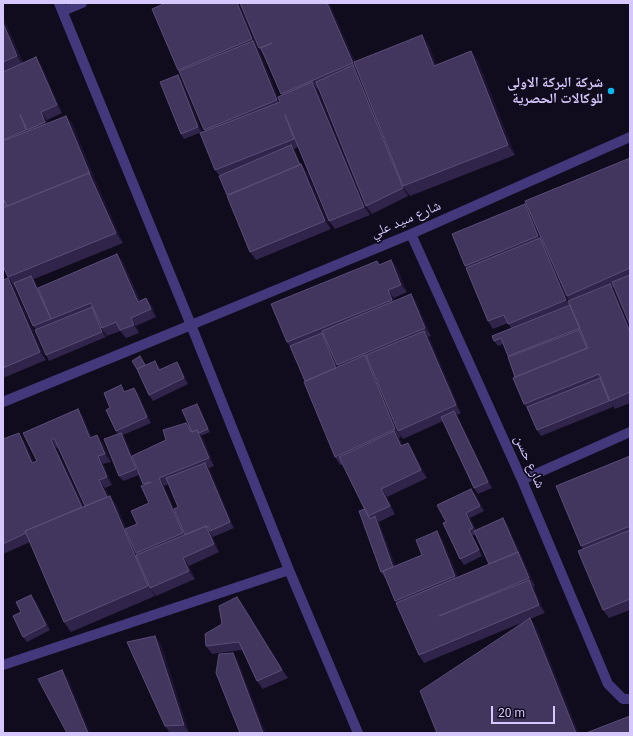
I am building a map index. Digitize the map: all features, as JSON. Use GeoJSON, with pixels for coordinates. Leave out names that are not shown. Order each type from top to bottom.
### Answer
{"type":"FeatureCollection","features":[{"type":"Feature","properties":{"kind":"street"},"geometry":{"type":"LineString","coordinates":[[82,3],[61,7],[289,570],[358,733]]}},
{"type":"Feature","properties":{"kind":"street","name":"شارع سيد علي"},"geometry":{"type":"LineString","coordinates":[[3,402],[411,234],[630,137]]}},
{"type":"Feature","properties":{"kind":"street","name":"شارع حسن"},"geometry":{"type":"LineString","coordinates":[[411,234],[522,480],[608,684],[627,699]]}},
{"type":"Feature","properties":{"kind":"street"},"geometry":{"type":"LineString","coordinates":[[522,480],[630,432]]}},
{"type":"Feature","properties":{"kind":"street"},"geometry":{"type":"LineString","coordinates":[[3,665],[289,570]]}},
{"type":"Feature","properties":{"kind":"building"},"geometry":{"type":"Polygon","coordinates":[[[166,3],[237,3],[252,39],[178,70],[152,9],[166,3]]]}},
{"type":"Feature","properties":{"kind":"building"},"geometry":{"type":"Polygon","coordinates":[[[240,3],[327,3],[353,63],[281,94],[261,48],[272,43],[259,48],[240,3]]]}},
{"type":"Feature","properties":{"kind":"building"},"geometry":{"type":"Polygon","coordinates":[[[3,23],[17,56],[3,62],[3,23]]]}},
{"type":"Feature","properties":{"kind":"building"},"geometry":{"type":"Polygon","coordinates":[[[422,35],[434,66],[471,51],[508,145],[403,186],[354,62],[422,35]]]}},
{"type":"Feature","properties":{"kind":"building"},"geometry":{"type":"Polygon","coordinates":[[[253,41],[277,100],[204,130],[179,71],[253,41]]]}},
{"type":"Feature","properties":{"kind":"building"},"geometry":{"type":"Polygon","coordinates":[[[36,57],[57,105],[41,112],[45,122],[27,130],[20,114],[26,130],[3,140],[3,72],[36,57]]]}},
{"type":"Feature","properties":{"kind":"building"},"geometry":{"type":"Polygon","coordinates":[[[353,65],[403,188],[366,206],[316,82],[353,65]]]}},
{"type":"Feature","properties":{"kind":"building"},"geometry":{"type":"Polygon","coordinates":[[[178,75],[198,127],[181,134],[160,82],[178,75]]]}},
{"type":"Feature","properties":{"kind":"building"},"geometry":{"type":"Polygon","coordinates":[[[312,82],[364,207],[329,221],[285,115],[294,139],[215,170],[200,133],[280,102],[278,97],[312,82]]]}},
{"type":"Feature","properties":{"kind":"building"},"geometry":{"type":"Polygon","coordinates":[[[66,116],[90,174],[89,173],[7,206],[3,198],[3,141],[66,116]]]}},
{"type":"Feature","properties":{"kind":"building"},"geometry":{"type":"Polygon","coordinates":[[[291,145],[300,165],[227,195],[219,176],[291,145]]]}},
{"type":"Feature","properties":{"kind":"building"},"geometry":{"type":"Polygon","coordinates":[[[630,158],[630,268],[567,296],[525,201],[630,158]]]}},
{"type":"Feature","properties":{"kind":"building"},"geometry":{"type":"Polygon","coordinates":[[[301,164],[325,221],[250,252],[227,196],[301,164]]]}},
{"type":"Feature","properties":{"kind":"building"},"geometry":{"type":"Polygon","coordinates":[[[89,173],[116,233],[8,277],[3,266],[3,208],[89,173]]]}},
{"type":"Feature","properties":{"kind":"building"},"geometry":{"type":"Polygon","coordinates":[[[3,198],[7,206],[3,208],[3,198]]]}},
{"type":"Feature","properties":{"kind":"building"},"geometry":{"type":"Polygon","coordinates":[[[525,204],[538,236],[465,266],[452,234],[525,204]]]}},
{"type":"Feature","properties":{"kind":"building"},"geometry":{"type":"Polygon","coordinates":[[[540,238],[566,300],[508,324],[504,315],[488,321],[466,268],[540,238]]]}},
{"type":"Feature","properties":{"kind":"building"},"geometry":{"type":"Polygon","coordinates":[[[117,254],[138,302],[146,298],[151,309],[131,318],[134,325],[120,330],[116,322],[102,328],[91,303],[51,319],[38,288],[117,254]]]}},
{"type":"Feature","properties":{"kind":"building"},"geometry":{"type":"Polygon","coordinates":[[[391,260],[401,285],[388,290],[392,300],[287,342],[271,304],[377,261],[379,265],[391,260]]]}},
{"type":"Feature","properties":{"kind":"building"},"geometry":{"type":"Polygon","coordinates":[[[630,275],[630,325],[612,282],[630,275]]]}},
{"type":"Feature","properties":{"kind":"building"},"geometry":{"type":"Polygon","coordinates":[[[31,276],[51,319],[33,326],[14,283],[31,276]]]}},
{"type":"Feature","properties":{"kind":"building"},"geometry":{"type":"Polygon","coordinates":[[[8,278],[40,352],[3,368],[3,280],[8,278]]]}},
{"type":"Feature","properties":{"kind":"building"},"geometry":{"type":"Polygon","coordinates":[[[610,284],[630,332],[630,392],[610,401],[599,374],[524,404],[513,378],[588,348],[568,301],[610,284]]]}},
{"type":"Feature","properties":{"kind":"building"},"geometry":{"type":"Polygon","coordinates":[[[411,294],[425,328],[337,365],[322,331],[411,294]]]}},
{"type":"Feature","properties":{"kind":"building"},"geometry":{"type":"Polygon","coordinates":[[[570,305],[580,328],[508,356],[501,338],[494,341],[492,336],[570,305]]]}},
{"type":"Feature","properties":{"kind":"building"},"geometry":{"type":"Polygon","coordinates":[[[92,307],[102,332],[46,355],[35,330],[92,307]]]}},
{"type":"Feature","properties":{"kind":"building"},"geometry":{"type":"Polygon","coordinates":[[[579,330],[587,348],[515,377],[508,357],[579,330]]]}},
{"type":"Feature","properties":{"kind":"building"},"geometry":{"type":"Polygon","coordinates":[[[424,331],[456,405],[398,431],[366,355],[424,331]]]}},
{"type":"Feature","properties":{"kind":"building"},"geometry":{"type":"Polygon","coordinates":[[[322,333],[336,368],[305,381],[290,346],[322,333]]]}},
{"type":"Feature","properties":{"kind":"building"},"geometry":{"type":"Polygon","coordinates":[[[365,355],[395,429],[335,457],[304,382],[365,355]]]}},
{"type":"Feature","properties":{"kind":"building"},"geometry":{"type":"Polygon","coordinates":[[[140,356],[145,365],[137,369],[132,361],[140,356]]]}},
{"type":"Feature","properties":{"kind":"building"},"geometry":{"type":"Polygon","coordinates":[[[155,361],[159,370],[177,362],[184,378],[149,395],[137,369],[155,361]]]}},
{"type":"Feature","properties":{"kind":"building"},"geometry":{"type":"Polygon","coordinates":[[[600,378],[609,401],[537,430],[527,407],[600,378]]]}},
{"type":"Feature","properties":{"kind":"building"},"geometry":{"type":"Polygon","coordinates":[[[121,385],[124,392],[134,388],[147,417],[116,431],[106,410],[110,408],[104,393],[121,385]]]}},
{"type":"Feature","properties":{"kind":"building"},"geometry":{"type":"Polygon","coordinates":[[[197,404],[208,429],[199,433],[197,430],[192,432],[182,410],[197,404]]]}},
{"type":"Feature","properties":{"kind":"building"},"geometry":{"type":"Polygon","coordinates":[[[78,409],[90,438],[97,435],[105,454],[98,456],[107,477],[99,480],[107,497],[85,506],[54,438],[51,440],[82,507],[25,531],[26,533],[3,544],[3,439],[19,433],[32,463],[37,461],[23,433],[78,409]]]}},
{"type":"Feature","properties":{"kind":"building"},"geometry":{"type":"Polygon","coordinates":[[[454,411],[488,482],[474,488],[441,417],[454,411]]]}},
{"type":"Feature","properties":{"kind":"building"},"geometry":{"type":"Polygon","coordinates":[[[186,423],[191,432],[197,430],[209,458],[159,478],[183,533],[136,553],[125,529],[137,524],[131,511],[149,503],[141,486],[151,482],[143,484],[132,456],[166,440],[163,430],[186,423]]]}},
{"type":"Feature","properties":{"kind":"building"},"geometry":{"type":"Polygon","coordinates":[[[394,431],[401,446],[408,443],[421,470],[381,489],[390,506],[368,516],[339,457],[394,431]]]}},
{"type":"Feature","properties":{"kind":"building"},"geometry":{"type":"Polygon","coordinates":[[[121,433],[136,469],[119,476],[104,439],[121,433]]]}},
{"type":"Feature","properties":{"kind":"building"},"geometry":{"type":"Polygon","coordinates":[[[630,456],[630,526],[581,546],[556,486],[630,456]]]}},
{"type":"Feature","properties":{"kind":"building"},"geometry":{"type":"Polygon","coordinates":[[[205,463],[230,522],[210,531],[208,527],[206,528],[206,526],[185,535],[174,509],[178,507],[166,478],[205,463]]]}},
{"type":"Feature","properties":{"kind":"building"},"geometry":{"type":"Polygon","coordinates":[[[471,489],[480,506],[466,513],[473,528],[469,530],[479,550],[460,559],[443,523],[446,522],[437,505],[471,489]]]}},
{"type":"Feature","properties":{"kind":"building"},"geometry":{"type":"Polygon","coordinates":[[[110,496],[148,586],[64,622],[25,531],[110,496]]]}},
{"type":"Feature","properties":{"kind":"building"},"geometry":{"type":"Polygon","coordinates":[[[365,509],[370,519],[375,516],[393,567],[381,572],[359,511],[365,509]]]}},
{"type":"Feature","properties":{"kind":"building"},"geometry":{"type":"Polygon","coordinates":[[[503,518],[518,552],[489,564],[474,531],[503,518]]]}},
{"type":"Feature","properties":{"kind":"building"},"geometry":{"type":"Polygon","coordinates":[[[206,526],[214,544],[183,558],[189,571],[150,588],[136,555],[206,526]]]}},
{"type":"Feature","properties":{"kind":"building"},"geometry":{"type":"Polygon","coordinates":[[[630,530],[630,599],[603,610],[578,551],[630,530]]]}},
{"type":"Feature","properties":{"kind":"building"},"geometry":{"type":"Polygon","coordinates":[[[437,531],[455,576],[395,601],[383,571],[422,555],[416,540],[437,531]]]}},
{"type":"Feature","properties":{"kind":"building"},"geometry":{"type":"Polygon","coordinates":[[[518,552],[529,578],[439,616],[529,580],[539,605],[419,655],[396,603],[518,552]]]}},
{"type":"Feature","properties":{"kind":"building"},"geometry":{"type":"Polygon","coordinates":[[[31,595],[46,625],[23,637],[13,616],[21,612],[16,602],[31,595]]]}},
{"type":"Feature","properties":{"kind":"building"},"geometry":{"type":"Polygon","coordinates":[[[237,597],[282,670],[257,681],[239,642],[206,646],[205,634],[222,624],[219,606],[237,597]]]}},
{"type":"Feature","properties":{"kind":"building"},"geometry":{"type":"Polygon","coordinates":[[[530,618],[576,733],[437,733],[420,691],[530,618]]]}},
{"type":"Feature","properties":{"kind":"building"},"geometry":{"type":"Polygon","coordinates":[[[155,636],[184,725],[165,726],[127,642],[155,636]]]}},
{"type":"Feature","properties":{"kind":"building"},"geometry":{"type":"Polygon","coordinates":[[[233,653],[263,733],[240,733],[216,673],[219,654],[233,653]]]}},
{"type":"Feature","properties":{"kind":"building"},"geometry":{"type":"Polygon","coordinates":[[[62,670],[88,733],[67,733],[38,679],[62,670]]]}},
{"type":"Feature","properties":{"kind":"building"},"geometry":{"type":"Polygon","coordinates":[[[630,716],[630,733],[586,733],[630,716]]]}},
{"type":"Feature","properties":{"kind":"place","name":"شركة البركة الاولى للوكالات الحصرية"},"geometry":{"type":"Point","coordinates":[611,91]}}]}
